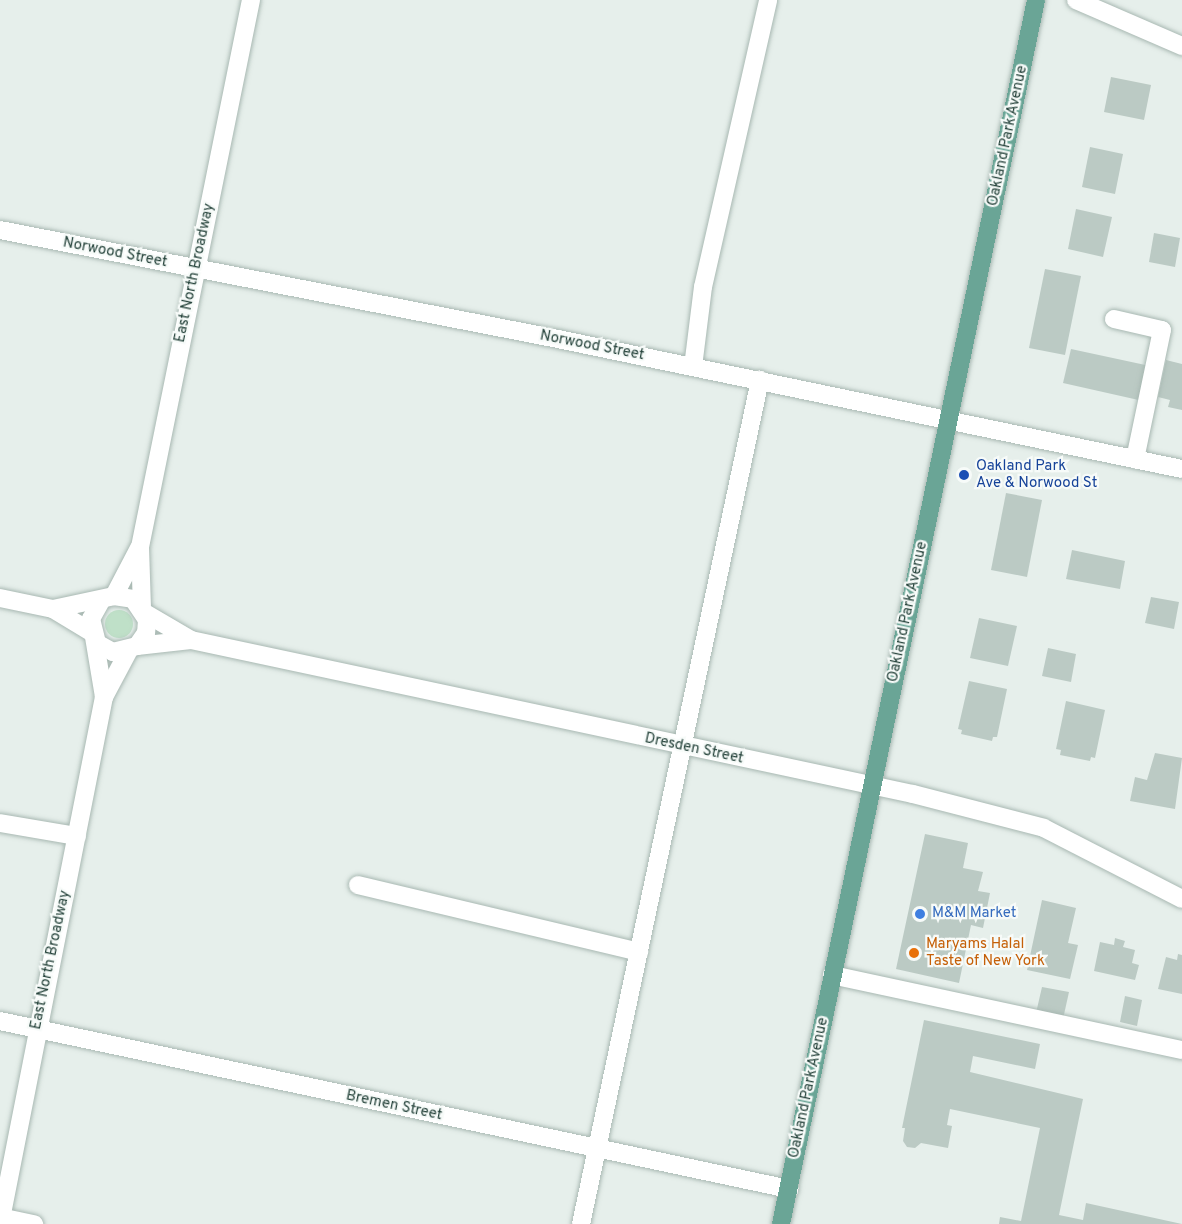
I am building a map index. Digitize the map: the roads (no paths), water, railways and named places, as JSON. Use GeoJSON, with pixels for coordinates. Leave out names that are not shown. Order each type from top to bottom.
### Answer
{"type":"FeatureCollection","features":[{"type":"Feature","properties":{"kind":"main road","name":"Oakland Park Avenue"},"geometry":{"type":"LineString","coordinates":[[781,1224],[1036,0]]}},
{"type":"Feature","properties":{"kind":"street","name":"East North Broadway"},"geometry":{"type":"LineString","coordinates":[[144,611],[140,547],[251,0]]}},
{"type":"Feature","properties":{"kind":"street"},"geometry":{"type":"LineString","coordinates":[[693,367],[703,287],[768,0]]}},
{"type":"Feature","properties":{"kind":"street"},"geometry":{"type":"LineString","coordinates":[[1076,0],[1115,8],[1182,46]]}},
{"type":"Feature","properties":{"kind":"street","name":"Norwood Street"},"geometry":{"type":"LineString","coordinates":[[0,230],[760,380],[1182,469]]}},
{"type":"Feature","properties":{"kind":"street"},"geometry":{"type":"LineString","coordinates":[[1114,319],[1162,330],[1135,459]]}},
{"type":"Feature","properties":{"kind":"street"},"geometry":{"type":"LineString","coordinates":[[581,1224],[680,747],[760,380]]}},
{"type":"Feature","properties":{"kind":"street","name":"East North Broadway"},"geometry":{"type":"LineString","coordinates":[[107,598],[140,547]]}},
{"type":"Feature","properties":{"kind":"street"},"geometry":{"type":"LineString","coordinates":[[0,598],[52,609],[92,634],[107,650],[133,648],[146,633],[144,611],[127,596],[52,609]]}},
{"type":"Feature","properties":{"kind":"street"},"geometry":{"type":"LineString","coordinates":[[92,634],[92,612],[107,598]]}},
{"type":"Feature","properties":{"kind":"street","name":"Dresden Street"},"geometry":{"type":"LineString","coordinates":[[144,611],[191,640],[680,747],[872,785],[1044,828],[1182,899]]}},
{"type":"Feature","properties":{"kind":"street","name":"East North Broadway"},"geometry":{"type":"LineString","coordinates":[[92,634],[104,697]]}},
{"type":"Feature","properties":{"kind":"street","name":"Dresden Street"},"geometry":{"type":"LineString","coordinates":[[133,648],[191,640]]}},
{"type":"Feature","properties":{"kind":"street","name":"East North Broadway"},"geometry":{"type":"LineString","coordinates":[[1,1219],[104,697],[133,648]]}},
{"type":"Feature","properties":{"kind":"street"},"geometry":{"type":"LineString","coordinates":[[0,823],[77,836]]}},
{"type":"Feature","properties":{"kind":"street"},"geometry":{"type":"LineString","coordinates":[[358,885],[639,952]]}},
{"type":"Feature","properties":{"kind":"street"},"geometry":{"type":"LineString","coordinates":[[832,975],[1182,1050]]}},
{"type":"Feature","properties":{"kind":"street","name":"Bremen Street"},"geometry":{"type":"LineString","coordinates":[[0,1021],[789,1189]]}},
{"type":"Feature","properties":{"kind":"street"},"geometry":{"type":"LineString","coordinates":[[1,1219],[34,1224]]}},
{"type":"Feature","properties":{"kind":"place","name":"Oakland Park Ave & Norwood St"},"geometry":{"type":"Point","coordinates":[964,475]}},
{"type":"Feature","properties":{"kind":"place","name":"M&M Market"},"geometry":{"type":"Point","coordinates":[920,914]}},
{"type":"Feature","properties":{"kind":"place","name":"Maryams Halal Taste of New York"},"geometry":{"type":"Point","coordinates":[914,953]}}]}
